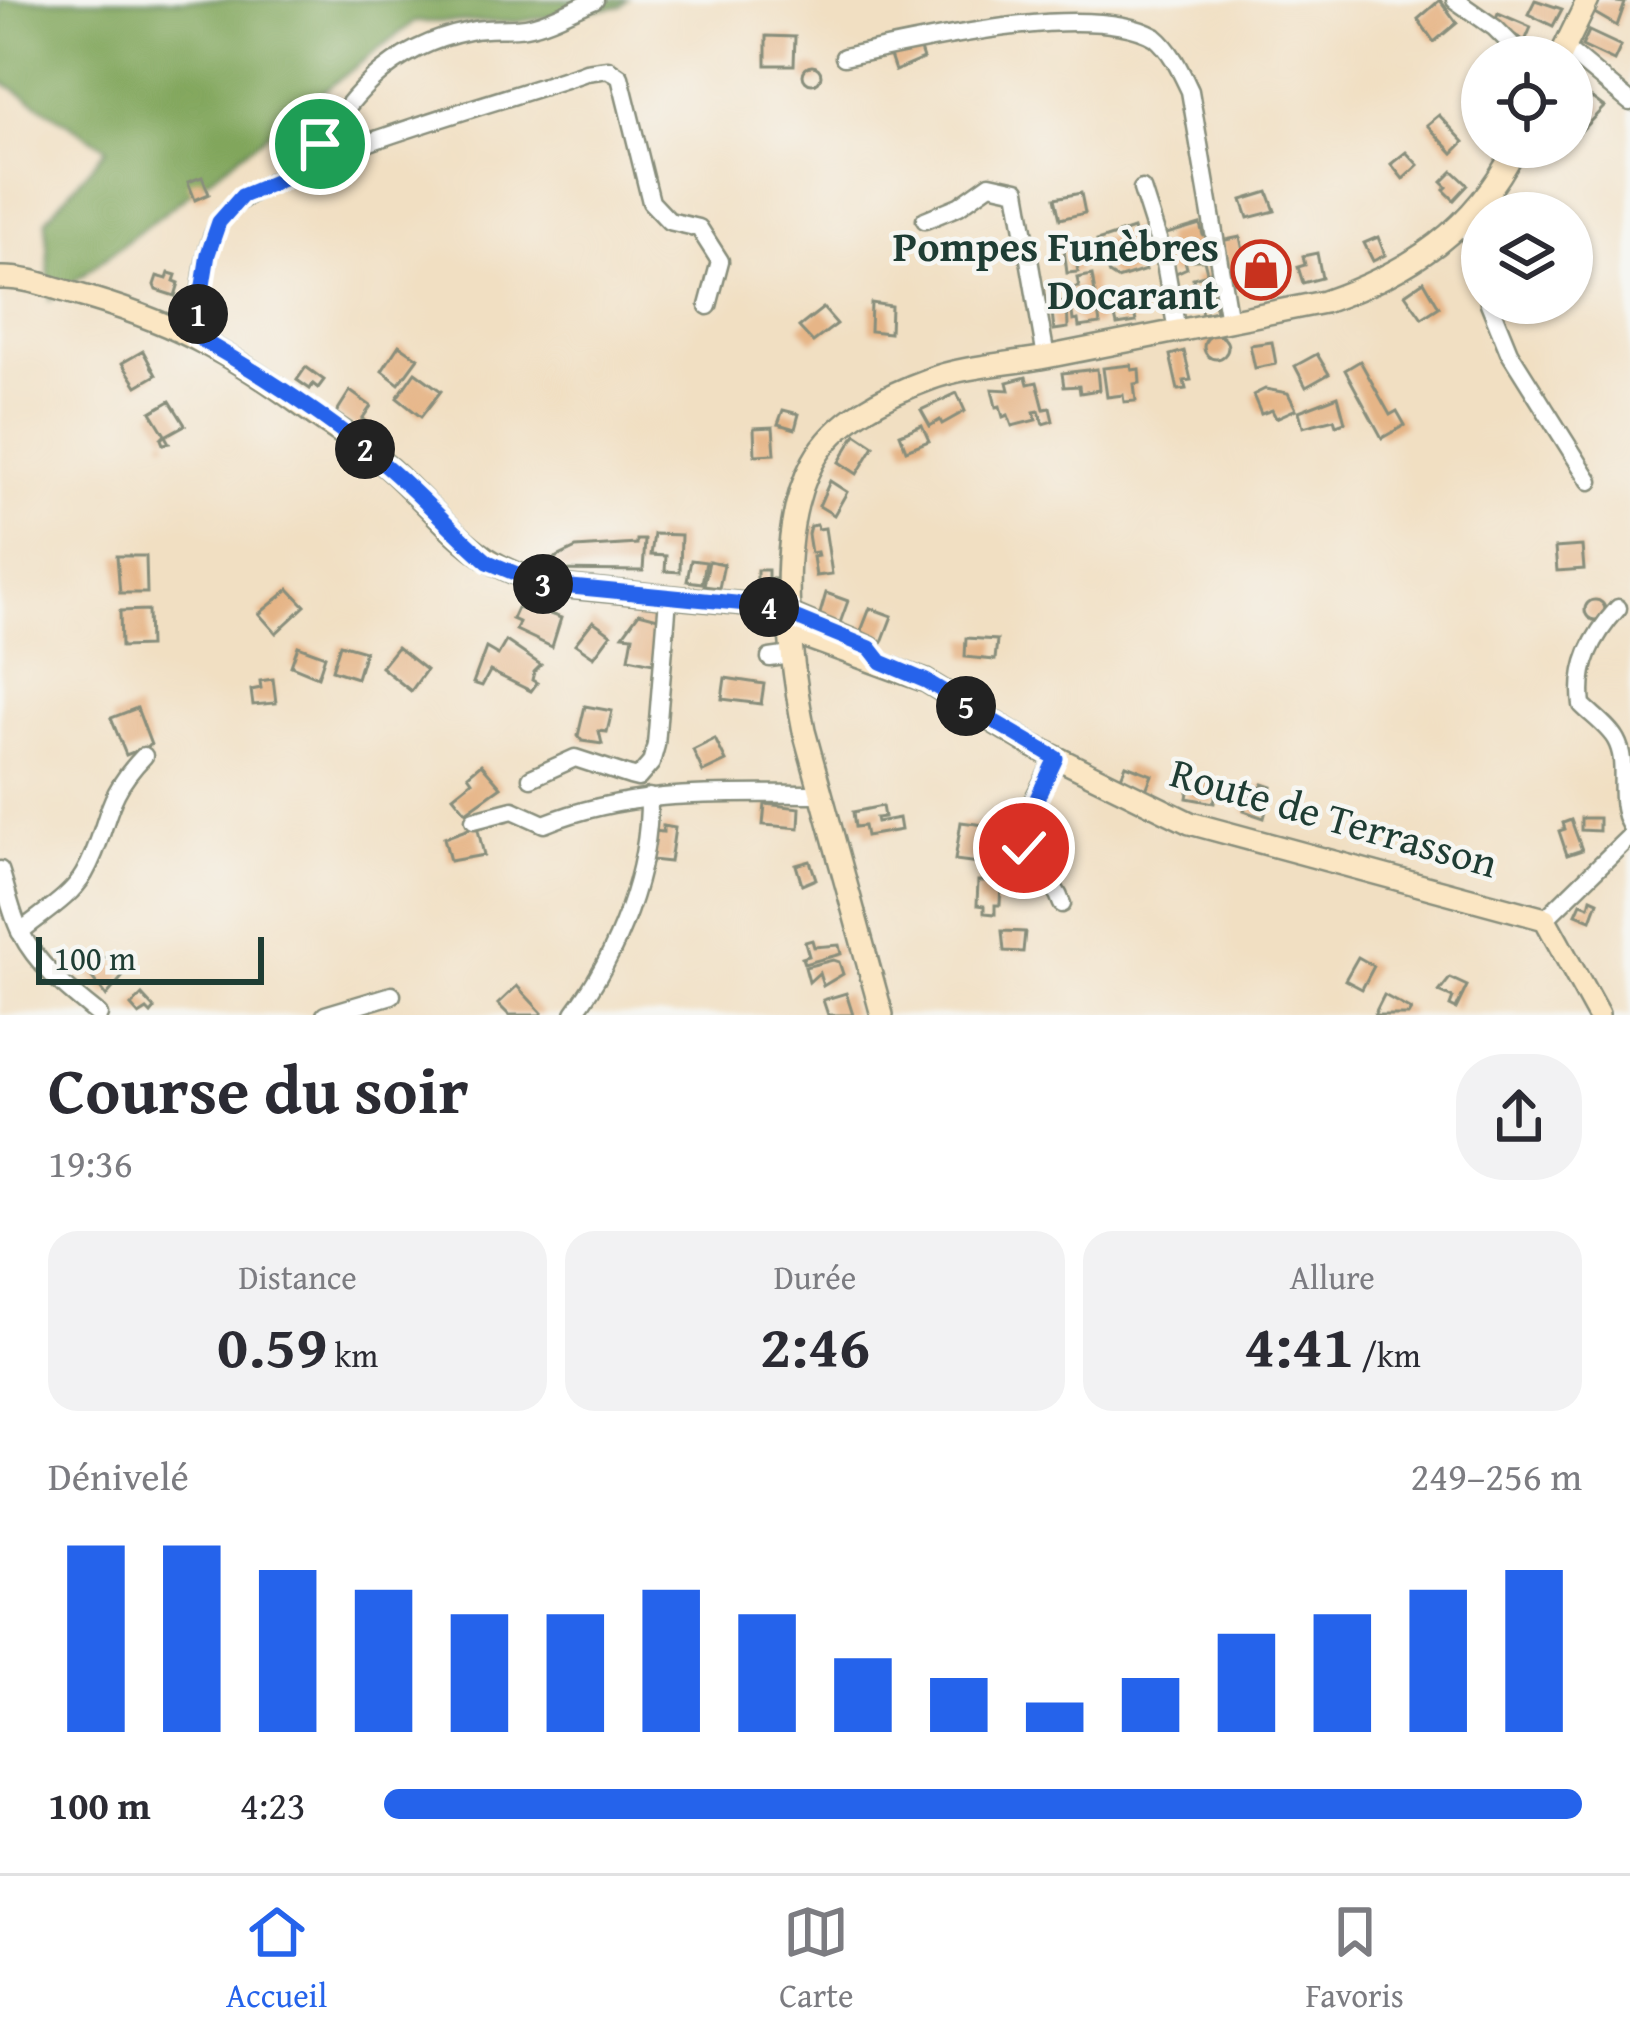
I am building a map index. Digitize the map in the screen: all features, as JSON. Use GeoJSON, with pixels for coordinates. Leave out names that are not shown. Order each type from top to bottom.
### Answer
{"type":"FeatureCollection","features":[{"type":"Feature","properties":{"kind":"street"},"geometry":{"type":"LineString","coordinates":[[304,170],[343,108],[384,66],[405,52],[470,31],[529,26],[595,0]]}},
{"type":"Feature","properties":{"kind":"street"},"geometry":{"type":"LineString","coordinates":[[1455,0],[1503,36]]}},
{"type":"Feature","properties":{"kind":"street"},"geometry":{"type":"LineString","coordinates":[[1570,36],[1588,0]]}},
{"type":"Feature","properties":{"kind":"street"},"geometry":{"type":"LineString","coordinates":[[844,57],[1048,14],[1109,19],[1142,28],[1176,62],[1190,92],[1229,321]]}},
{"type":"Feature","properties":{"kind":"street"},"geometry":{"type":"LineString","coordinates":[[195,336],[208,254],[219,222],[242,196],[332,156],[586,72],[608,69],[620,77],[651,202],[669,221],[699,228],[720,261],[708,306]]}},
{"type":"Feature","properties":{"kind":"street"},"geometry":{"type":"LineString","coordinates":[[1593,75],[1630,102]]}},
{"type":"Feature","properties":{"kind":"street"},"geometry":{"type":"LineString","coordinates":[[925,220],[959,206],[990,184],[1017,190],[1046,357]]}},
{"type":"Feature","properties":{"kind":"street"},"geometry":{"type":"LineString","coordinates":[[1142,189],[1164,258],[1177,331]]}},
{"type":"Feature","properties":{"kind":"street"},"geometry":{"type":"LineString","coordinates":[[882,1015],[804,731],[786,638],[793,538],[802,490],[814,459],[844,426],[874,403],[935,377],[1324,302],[1382,281],[1461,226]]}},
{"type":"Feature","properties":{"kind":"street"},"geometry":{"type":"LineString","coordinates":[[0,278],[35,282],[89,298],[195,336],[249,366],[350,437],[488,562],[541,584],[668,598],[786,638]]}},
{"type":"Feature","properties":{"kind":"street"},"geometry":{"type":"LineString","coordinates":[[1498,324],[1509,352],[1590,481]]}},
{"type":"Feature","properties":{"kind":"street"},"geometry":{"type":"LineString","coordinates":[[532,778],[575,758],[638,778],[646,772],[656,745],[668,598]]}},
{"type":"Feature","properties":{"kind":"street"},"geometry":{"type":"LineString","coordinates":[[1618,608],[1584,659],[1580,682],[1582,705],[1615,736],[1622,807],[1630,825]]}},
{"type":"Feature","properties":{"kind":"street","name":"Route de Terrasson"},"geometry":{"type":"LineString","coordinates":[[786,638],[881,662],[926,681],[1056,758],[1190,824],[1545,919]]}},
{"type":"Feature","properties":{"kind":"street","name":"Route de Terrasson"},"geometry":{"type":"LineString","coordinates":[[786,638],[870,648],[881,662]]}},
{"type":"Feature","properties":{"kind":"street"},"geometry":{"type":"LineString","coordinates":[[20,932],[77,885],[110,800],[123,777],[144,756]]}},
{"type":"Feature","properties":{"kind":"street"},"geometry":{"type":"LineString","coordinates":[[1056,758],[1023,836],[1029,857],[1057,888],[1061,904]]}},
{"type":"Feature","properties":{"kind":"street"},"geometry":{"type":"LineString","coordinates":[[474,820],[513,810],[544,824],[574,812],[682,794],[821,794]]}},
{"type":"Feature","properties":{"kind":"street"},"geometry":{"type":"LineString","coordinates":[[574,1013],[601,978],[616,948],[642,854],[650,797]]}},
{"type":"Feature","properties":{"kind":"street"},"geometry":{"type":"LineString","coordinates":[[1598,1015],[1545,919],[1630,836]]}},
{"type":"Feature","properties":{"kind":"street"},"geometry":{"type":"LineString","coordinates":[[0,870],[20,932],[59,982],[99,1015]]}},
{"type":"Feature","properties":{"kind":"street"},"geometry":{"type":"LineString","coordinates":[[325,1015],[392,995]]}},
{"type":"Feature","properties":{"kind":"green space"},"geometry":{"type":"Polygon","coordinates":[[[0,0],[627,0],[621,6],[516,22],[414,22],[50,300],[46,220],[107,148],[0,80],[0,0]]]}},
{"type":"Feature","properties":{"kind":"building"},"geometry":{"type":"Polygon","coordinates":[[[1440,0],[1457,23],[1434,42],[1418,19],[1440,0]]]}},
{"type":"Feature","properties":{"kind":"building"},"geometry":{"type":"Polygon","coordinates":[[[1535,0],[1562,9],[1553,26],[1528,14],[1535,0]]]}},
{"type":"Feature","properties":{"kind":"building"},"geometry":{"type":"Polygon","coordinates":[[[1597,0],[1625,3],[1617,26],[1591,11],[1597,0]]]}},
{"type":"Feature","properties":{"kind":"building"},"geometry":{"type":"Polygon","coordinates":[[[1498,13],[1531,27],[1527,36],[1516,36],[1494,23],[1498,13]]]}},
{"type":"Feature","properties":{"kind":"building"},"geometry":{"type":"Polygon","coordinates":[[[1589,31],[1621,46],[1614,61],[1593,51],[1593,36],[1587,36],[1589,31]]]}},
{"type":"Feature","properties":{"kind":"building"},"geometry":{"type":"Polygon","coordinates":[[[766,36],[795,37],[794,65],[766,65],[766,36]]]}},
{"type":"Feature","properties":{"kind":"building"},"geometry":{"type":"Polygon","coordinates":[[[919,47],[923,59],[895,71],[890,56],[919,47]]]}},
{"type":"Feature","properties":{"kind":"building"},"geometry":{"type":"Polygon","coordinates":[[[812,66],[821,75],[812,84],[803,75],[812,66]]]}},
{"type":"Feature","properties":{"kind":"building"},"geometry":{"type":"Polygon","coordinates":[[[1593,99],[1604,107],[1593,118],[1593,99]]]}},
{"type":"Feature","properties":{"kind":"building"},"geometry":{"type":"Polygon","coordinates":[[[1439,115],[1461,139],[1461,145],[1453,153],[1427,125],[1439,115]]]}},
{"type":"Feature","properties":{"kind":"building"},"geometry":{"type":"Polygon","coordinates":[[[1406,152],[1418,165],[1403,179],[1391,164],[1406,152]]]}},
{"type":"Feature","properties":{"kind":"building"},"geometry":{"type":"Polygon","coordinates":[[[1453,171],[1468,185],[1454,200],[1442,182],[1453,171]]]}},
{"type":"Feature","properties":{"kind":"building"},"geometry":{"type":"Polygon","coordinates":[[[202,177],[209,194],[195,200],[188,182],[202,177]]]}},
{"type":"Feature","properties":{"kind":"building"},"geometry":{"type":"Polygon","coordinates":[[[1268,192],[1275,211],[1248,218],[1242,200],[1268,192]]]}},
{"type":"Feature","properties":{"kind":"building"},"geometry":{"type":"Polygon","coordinates":[[[1081,193],[1085,213],[1060,219],[1055,198],[1081,193]]]}},
{"type":"Feature","properties":{"kind":"building"},"geometry":{"type":"Polygon","coordinates":[[[1200,224],[1203,235],[1210,233],[1219,269],[1207,272],[1204,260],[1193,260],[1192,255],[1184,257],[1187,268],[1169,276],[1163,235],[1200,224]]]}},
{"type":"Feature","properties":{"kind":"building"},"geometry":{"type":"Polygon","coordinates":[[[1133,229],[1146,270],[1117,279],[1109,274],[1097,241],[1133,229]]]}},
{"type":"Feature","properties":{"kind":"building"},"geometry":{"type":"Polygon","coordinates":[[[1240,237],[1249,278],[1232,282],[1221,241],[1240,237]]]}},
{"type":"Feature","properties":{"kind":"building"},"geometry":{"type":"Polygon","coordinates":[[[1378,237],[1385,255],[1373,261],[1364,243],[1378,237]]]}},
{"type":"Feature","properties":{"kind":"building"},"geometry":{"type":"Polygon","coordinates":[[[1074,247],[1078,272],[1067,273],[1064,249],[1074,247]]]}},
{"type":"Feature","properties":{"kind":"building"},"geometry":{"type":"Polygon","coordinates":[[[1317,253],[1322,278],[1303,283],[1298,267],[1305,265],[1303,256],[1317,253]]]}},
{"type":"Feature","properties":{"kind":"building"},"geometry":{"type":"Polygon","coordinates":[[[1272,262],[1277,286],[1256,289],[1252,265],[1272,262]]]}},
{"type":"Feature","properties":{"kind":"building"},"geometry":{"type":"Polygon","coordinates":[[[169,273],[179,283],[175,296],[154,285],[157,276],[167,279],[169,273]]]}},
{"type":"Feature","properties":{"kind":"building"},"geometry":{"type":"Polygon","coordinates":[[[1207,274],[1216,311],[1202,314],[1193,278],[1207,274]]]}},
{"type":"Feature","properties":{"kind":"building"},"geometry":{"type":"Polygon","coordinates":[[[1092,275],[1100,324],[1079,327],[1078,320],[1073,321],[1069,288],[1079,287],[1077,278],[1092,275]]]}},
{"type":"Feature","properties":{"kind":"building"},"geometry":{"type":"Polygon","coordinates":[[[1424,281],[1439,307],[1422,318],[1405,294],[1424,281]]]}},
{"type":"Feature","properties":{"kind":"building"},"geometry":{"type":"Polygon","coordinates":[[[1067,301],[1068,328],[1054,330],[1051,303],[1067,301]]]}},
{"type":"Feature","properties":{"kind":"building"},"geometry":{"type":"Polygon","coordinates":[[[1132,302],[1136,322],[1117,325],[1113,307],[1132,302]]]}},
{"type":"Feature","properties":{"kind":"building"},"geometry":{"type":"Polygon","coordinates":[[[871,303],[891,306],[890,333],[870,331],[871,303]]]}},
{"type":"Feature","properties":{"kind":"building"},"geometry":{"type":"Polygon","coordinates":[[[823,308],[837,324],[813,342],[799,327],[823,308]]]}},
{"type":"Feature","properties":{"kind":"building"},"geometry":{"type":"Polygon","coordinates":[[[1216,335],[1228,347],[1216,359],[1204,347],[1216,335]]]}},
{"type":"Feature","properties":{"kind":"building"},"geometry":{"type":"Polygon","coordinates":[[[1272,342],[1276,364],[1255,368],[1250,345],[1272,342]]]}},
{"type":"Feature","properties":{"kind":"building"},"geometry":{"type":"Polygon","coordinates":[[[399,345],[418,358],[399,384],[382,371],[399,345]]]}},
{"type":"Feature","properties":{"kind":"building"},"geometry":{"type":"Polygon","coordinates":[[[143,351],[156,375],[137,386],[122,363],[143,351]]]}},
{"type":"Feature","properties":{"kind":"building"},"geometry":{"type":"Polygon","coordinates":[[[1184,351],[1191,380],[1184,381],[1186,389],[1178,390],[1170,355],[1184,351]]]}},
{"type":"Feature","properties":{"kind":"building"},"geometry":{"type":"Polygon","coordinates":[[[1317,354],[1329,374],[1306,387],[1295,366],[1317,354]]]}},
{"type":"Feature","properties":{"kind":"building"},"geometry":{"type":"Polygon","coordinates":[[[1360,361],[1390,415],[1397,411],[1405,425],[1382,438],[1345,370],[1360,361]]]}},
{"type":"Feature","properties":{"kind":"building"},"geometry":{"type":"Polygon","coordinates":[[[1131,365],[1132,370],[1139,369],[1136,401],[1124,402],[1123,395],[1107,397],[1103,368],[1131,365]]]}},
{"type":"Feature","properties":{"kind":"building"},"geometry":{"type":"Polygon","coordinates":[[[306,367],[324,380],[318,388],[313,384],[310,389],[297,380],[306,367]]]}},
{"type":"Feature","properties":{"kind":"building"},"geometry":{"type":"Polygon","coordinates":[[[1097,369],[1099,390],[1080,393],[1079,386],[1064,387],[1062,373],[1097,369]]]}},
{"type":"Feature","properties":{"kind":"building"},"geometry":{"type":"Polygon","coordinates":[[[415,372],[441,391],[421,417],[397,398],[415,372]]]}},
{"type":"Feature","properties":{"kind":"building"},"geometry":{"type":"Polygon","coordinates":[[[1026,377],[1028,384],[1037,382],[1044,409],[1050,408],[1053,421],[1043,424],[1039,411],[1034,412],[1036,420],[1012,426],[1008,415],[1003,417],[1000,406],[996,407],[992,389],[1009,390],[1007,382],[1026,377]]]}},
{"type":"Feature","properties":{"kind":"building"},"geometry":{"type":"Polygon","coordinates":[[[1265,389],[1288,393],[1296,409],[1276,418],[1272,410],[1261,414],[1253,395],[1265,389]]]}},
{"type":"Feature","properties":{"kind":"building"},"geometry":{"type":"Polygon","coordinates":[[[350,391],[371,406],[362,419],[383,433],[378,441],[336,413],[350,391]]]}},
{"type":"Feature","properties":{"kind":"building"},"geometry":{"type":"Polygon","coordinates":[[[957,393],[965,411],[930,426],[921,410],[957,393]]]}},
{"type":"Feature","properties":{"kind":"building"},"geometry":{"type":"Polygon","coordinates":[[[1338,396],[1345,422],[1336,425],[1334,419],[1303,427],[1299,411],[1338,396]]]}},
{"type":"Feature","properties":{"kind":"building"},"geometry":{"type":"Polygon","coordinates":[[[170,401],[185,425],[165,436],[169,443],[163,444],[165,435],[151,412],[170,401]]]}},
{"type":"Feature","properties":{"kind":"building"},"geometry":{"type":"Polygon","coordinates":[[[783,410],[799,414],[795,429],[778,424],[783,410]]]}},
{"type":"Feature","properties":{"kind":"building"},"geometry":{"type":"Polygon","coordinates":[[[922,425],[929,441],[906,450],[900,434],[922,425]]]}},
{"type":"Feature","properties":{"kind":"building"},"geometry":{"type":"Polygon","coordinates":[[[773,427],[775,454],[755,455],[754,428],[773,427]]]}},
{"type":"Feature","properties":{"kind":"building"},"geometry":{"type":"Polygon","coordinates":[[[856,434],[874,446],[857,474],[839,462],[856,434]]]}},
{"type":"Feature","properties":{"kind":"building"},"geometry":{"type":"Polygon","coordinates":[[[830,481],[847,492],[834,515],[819,506],[830,481]]]}},
{"type":"Feature","properties":{"kind":"building"},"geometry":{"type":"Polygon","coordinates":[[[810,526],[825,528],[832,574],[816,576],[813,557],[818,556],[811,553],[808,534],[810,526]]]}},
{"type":"Feature","properties":{"kind":"building"},"geometry":{"type":"Polygon","coordinates":[[[654,534],[681,535],[680,572],[665,571],[666,556],[651,555],[654,534]]]}},
{"type":"Feature","properties":{"kind":"building"},"geometry":{"type":"Polygon","coordinates":[[[645,540],[643,571],[546,570],[547,562],[576,548],[637,544],[645,540]]]}},
{"type":"Feature","properties":{"kind":"building"},"geometry":{"type":"Polygon","coordinates":[[[1582,546],[1584,569],[1557,571],[1555,548],[1582,546]]]}},
{"type":"Feature","properties":{"kind":"building"},"geometry":{"type":"Polygon","coordinates":[[[117,556],[146,556],[147,593],[120,593],[117,556]]]}},
{"type":"Feature","properties":{"kind":"building"},"geometry":{"type":"Polygon","coordinates":[[[691,560],[706,562],[702,583],[687,581],[691,560]]]}},
{"type":"Feature","properties":{"kind":"building"},"geometry":{"type":"Polygon","coordinates":[[[709,561],[724,564],[719,588],[704,586],[709,561]]]}},
{"type":"Feature","properties":{"kind":"building"},"geometry":{"type":"Polygon","coordinates":[[[757,570],[768,570],[768,579],[774,579],[774,597],[757,598],[757,570]]]}},
{"type":"Feature","properties":{"kind":"building"},"geometry":{"type":"Polygon","coordinates":[[[289,589],[305,606],[276,633],[259,614],[289,589]]]}},
{"type":"Feature","properties":{"kind":"building"},"geometry":{"type":"Polygon","coordinates":[[[826,593],[848,601],[840,623],[819,617],[826,593]]]}},
{"type":"Feature","properties":{"kind":"building"},"geometry":{"type":"Polygon","coordinates":[[[1595,600],[1605,610],[1595,620],[1585,610],[1595,600]]]}},
{"type":"Feature","properties":{"kind":"building"},"geometry":{"type":"Polygon","coordinates":[[[525,605],[561,618],[552,647],[516,630],[519,622],[512,619],[517,608],[523,610],[525,605]]]}},
{"type":"Feature","properties":{"kind":"building"},"geometry":{"type":"Polygon","coordinates":[[[870,608],[892,616],[882,642],[861,631],[870,608]]]}},
{"type":"Feature","properties":{"kind":"building"},"geometry":{"type":"Polygon","coordinates":[[[148,610],[149,646],[121,647],[120,611],[148,610]]]}},
{"type":"Feature","properties":{"kind":"building"},"geometry":{"type":"Polygon","coordinates":[[[639,613],[662,619],[653,663],[629,658],[633,636],[623,635],[639,613]]]}},
{"type":"Feature","properties":{"kind":"building"},"geometry":{"type":"Polygon","coordinates":[[[593,621],[611,634],[594,657],[575,644],[593,621]]]}},
{"type":"Feature","properties":{"kind":"building"},"geometry":{"type":"Polygon","coordinates":[[[966,638],[997,640],[995,660],[965,657],[966,638]]]}},
{"type":"Feature","properties":{"kind":"building"},"geometry":{"type":"Polygon","coordinates":[[[506,641],[541,665],[534,672],[532,680],[537,683],[531,691],[490,671],[482,686],[473,683],[486,648],[498,655],[506,641]]]}},
{"type":"Feature","properties":{"kind":"building"},"geometry":{"type":"Polygon","coordinates":[[[340,644],[365,651],[357,678],[332,670],[340,644]]]}},
{"type":"Feature","properties":{"kind":"building"},"geometry":{"type":"Polygon","coordinates":[[[298,646],[325,656],[318,677],[291,666],[298,646]]]}},
{"type":"Feature","properties":{"kind":"building"},"geometry":{"type":"Polygon","coordinates":[[[397,647],[426,670],[411,691],[381,667],[397,647]]]}},
{"type":"Feature","properties":{"kind":"building"},"geometry":{"type":"Polygon","coordinates":[[[725,678],[764,684],[761,704],[722,699],[725,678]]]}},
{"type":"Feature","properties":{"kind":"building"},"geometry":{"type":"Polygon","coordinates":[[[273,679],[276,703],[253,705],[251,690],[261,688],[260,681],[273,679]]]}},
{"type":"Feature","properties":{"kind":"building"},"geometry":{"type":"Polygon","coordinates":[[[585,706],[612,711],[607,732],[599,731],[602,744],[578,736],[585,706]]]}},
{"type":"Feature","properties":{"kind":"building"},"geometry":{"type":"Polygon","coordinates":[[[137,708],[151,745],[126,755],[111,718],[137,708]]]}},
{"type":"Feature","properties":{"kind":"building"},"geometry":{"type":"Polygon","coordinates":[[[715,739],[726,761],[703,772],[693,750],[715,739]]]}},
{"type":"Feature","properties":{"kind":"building"},"geometry":{"type":"Polygon","coordinates":[[[481,764],[501,787],[466,812],[453,796],[472,781],[468,775],[481,764]]]}},
{"type":"Feature","properties":{"kind":"building"},"geometry":{"type":"Polygon","coordinates":[[[1126,765],[1152,775],[1145,792],[1119,782],[1126,765]]]}},
{"type":"Feature","properties":{"kind":"building"},"geometry":{"type":"Polygon","coordinates":[[[1191,775],[1218,780],[1214,803],[1187,798],[1191,775]]]}},
{"type":"Feature","properties":{"kind":"building"},"geometry":{"type":"Polygon","coordinates":[[[1253,786],[1272,787],[1264,818],[1244,811],[1253,786]]]}},
{"type":"Feature","properties":{"kind":"building"},"geometry":{"type":"Polygon","coordinates":[[[765,804],[800,808],[799,828],[763,825],[765,804]]]}},
{"type":"Feature","properties":{"kind":"building"},"geometry":{"type":"Polygon","coordinates":[[[882,806],[884,817],[876,818],[877,822],[899,818],[901,830],[866,836],[864,826],[855,827],[853,812],[882,806]]]}},
{"type":"Feature","properties":{"kind":"building"},"geometry":{"type":"Polygon","coordinates":[[[1581,818],[1599,818],[1599,831],[1581,830],[1581,818]]]}},
{"type":"Feature","properties":{"kind":"building"},"geometry":{"type":"Polygon","coordinates":[[[1571,820],[1582,850],[1567,855],[1559,831],[1571,820]]]}},
{"type":"Feature","properties":{"kind":"building"},"geometry":{"type":"Polygon","coordinates":[[[961,822],[985,825],[979,863],[955,860],[961,822]]]}},
{"type":"Feature","properties":{"kind":"building"},"geometry":{"type":"Polygon","coordinates":[[[477,826],[484,855],[450,861],[444,838],[477,826]]]}},
{"type":"Feature","properties":{"kind":"building"},"geometry":{"type":"Polygon","coordinates":[[[663,826],[675,828],[670,862],[651,860],[653,831],[663,832],[663,826]]]}},
{"type":"Feature","properties":{"kind":"building"},"geometry":{"type":"Polygon","coordinates":[[[810,861],[816,879],[802,885],[796,865],[810,861]]]}},
{"type":"Feature","properties":{"kind":"building"},"geometry":{"type":"Polygon","coordinates":[[[978,881],[1001,881],[995,914],[984,913],[984,906],[977,905],[978,881]]]}},
{"type":"Feature","properties":{"kind":"building"},"geometry":{"type":"Polygon","coordinates":[[[1591,898],[1598,901],[1591,920],[1576,914],[1581,903],[1589,906],[1591,898]]]}},
{"type":"Feature","properties":{"kind":"building"},"geometry":{"type":"Polygon","coordinates":[[[1002,931],[1025,932],[1023,952],[1004,951],[1002,931]]]}},
{"type":"Feature","properties":{"kind":"building"},"geometry":{"type":"Polygon","coordinates":[[[812,940],[814,947],[839,945],[841,954],[804,964],[802,958],[809,956],[805,942],[812,940]]]}},
{"type":"Feature","properties":{"kind":"building"},"geometry":{"type":"Polygon","coordinates":[[[107,956],[124,975],[106,996],[87,971],[107,956]]]}},
{"type":"Feature","properties":{"kind":"building"},"geometry":{"type":"Polygon","coordinates":[[[1358,957],[1374,966],[1362,989],[1345,980],[1358,957]]]}},
{"type":"Feature","properties":{"kind":"building"},"geometry":{"type":"Polygon","coordinates":[[[839,962],[843,974],[823,986],[819,973],[809,982],[805,967],[839,962]]]}},
{"type":"Feature","properties":{"kind":"building"},"geometry":{"type":"Polygon","coordinates":[[[1450,978],[1467,986],[1456,1009],[1450,1006],[1453,998],[1439,992],[1450,978]]]}},
{"type":"Feature","properties":{"kind":"building"},"geometry":{"type":"Polygon","coordinates":[[[517,986],[540,1015],[509,1015],[498,1004],[517,986]]]}},
{"type":"Feature","properties":{"kind":"building"},"geometry":{"type":"Polygon","coordinates":[[[846,993],[853,1015],[828,1015],[823,1000],[846,993]]]}},
{"type":"Feature","properties":{"kind":"building"},"geometry":{"type":"Polygon","coordinates":[[[142,995],[155,1009],[151,1014],[147,1010],[139,1015],[131,1006],[142,995]]]}},
{"type":"Feature","properties":{"kind":"building"},"geometry":{"type":"Polygon","coordinates":[[[1384,995],[1411,1010],[1408,1015],[1374,1015],[1384,995]]]}},
{"type":"Feature","properties":{"kind":"place","name":"Pompes Funèbres Docarant"},"geometry":{"type":"Point","coordinates":[1261,270]}},
{"type":"Feature","properties":{"kind":"route"},"geometry":{"type":"LineString","coordinates":[[320,144],[304,170],[242,196],[219,222],[208,254],[195,336],[249,366],[350,437],[502,570],[541,584],[788,608],[787,614],[870,648],[881,662],[926,681],[1056,758],[1025,824],[1024,848]]}}]}
